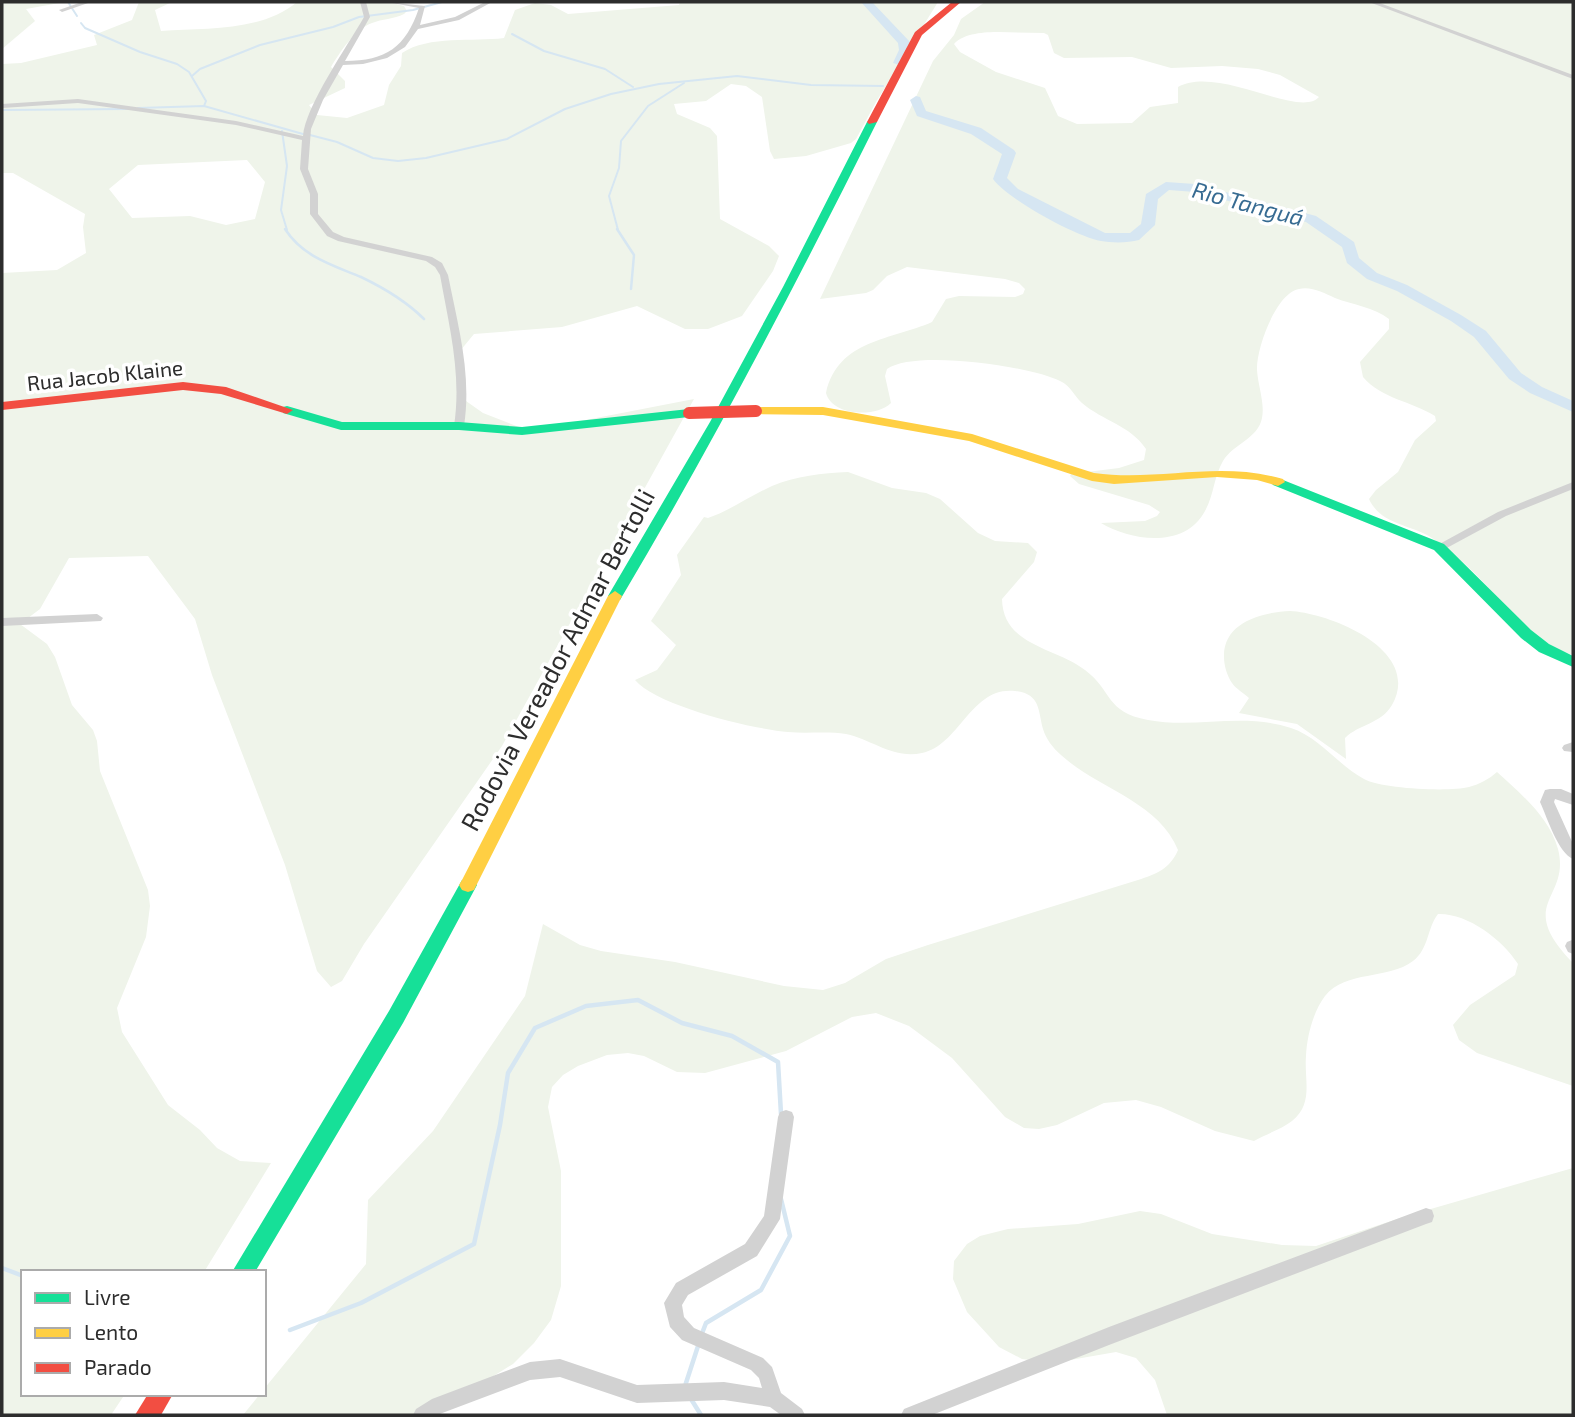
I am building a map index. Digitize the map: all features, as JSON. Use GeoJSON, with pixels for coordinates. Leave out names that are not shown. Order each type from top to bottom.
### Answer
{"type":"FeatureCollection","features":[{"type":"Feature","properties":{"kind":"main road","name":"Rodovia Vereador Admar Bertolli"},"geometry":{"type":"LineString","coordinates":[[244,1270],[396,1017],[500,825],[607,610],[716,422],[789,287],[918,34],[957,2]]}},
{"type":"Feature","properties":{"kind":"main road","name":"Rua Jacob Klaine"},"geometry":{"type":"LineString","coordinates":[[2,407],[183,386],[222,390],[341,426],[459,426],[522,430],[600,425],[690,413],[823,411],[972,438],[1092,477],[1114,480],[1217,473],[1258,477],[1292,486],[1439,547]]}},
{"type":"Feature","properties":{"kind":"main road"},"geometry":{"type":"LineString","coordinates":[[1439,547],[1526,634],[1544,648],[1573,662]]}},
{"type":"Feature","properties":{"kind":"main road"},"geometry":{"type":"LineString","coordinates":[[147,1415],[161,1396]]}},
{"type":"Feature","properties":{"kind":"street"},"geometry":{"type":"LineString","coordinates":[[62,10],[88,2]]}},
{"type":"Feature","properties":{"kind":"street"},"geometry":{"type":"LineString","coordinates":[[363,2],[367,17],[311,116],[304,169],[314,194],[313,214],[330,234],[341,239],[429,259],[439,265],[444,275],[462,359],[462,410],[459,426]]}},
{"type":"Feature","properties":{"kind":"street"},"geometry":{"type":"LineString","coordinates":[[341,63],[382,58],[411,38],[423,7],[415,3],[390,2]]}},
{"type":"Feature","properties":{"kind":"street"},"geometry":{"type":"LineString","coordinates":[[416,28],[457,19],[489,2]]}},
{"type":"Feature","properties":{"kind":"street"},"geometry":{"type":"LineString","coordinates":[[1372,2],[1573,77]]}},
{"type":"Feature","properties":{"kind":"street"},"geometry":{"type":"LineString","coordinates":[[2,106],[78,101],[236,123],[307,139]]}},
{"type":"Feature","properties":{"kind":"street"},"geometry":{"type":"LineString","coordinates":[[1439,547],[1502,514],[1573,485]]}},
{"type":"Feature","properties":{"kind":"street"},"geometry":{"type":"LineString","coordinates":[[2,622],[97,618]]}},
{"type":"Feature","properties":{"kind":"street"},"geometry":{"type":"LineString","coordinates":[[1573,800],[1561,794],[1550,794],[1547,802],[1573,854]]}},
{"type":"Feature","properties":{"kind":"street"},"geometry":{"type":"LineString","coordinates":[[774,1399],[766,1373],[757,1364],[688,1334],[676,1321],[673,1303],[682,1289],[751,1250],[772,1219],[786,1117]]}},
{"type":"Feature","properties":{"kind":"street"},"geometry":{"type":"LineString","coordinates":[[910,1415],[1109,1336],[1426,1216]]}},
{"type":"Feature","properties":{"kind":"street"},"geometry":{"type":"LineString","coordinates":[[422,1415],[432,1408],[530,1371],[560,1368],[637,1394],[724,1391],[774,1399],[796,1415]]}},
{"type":"Feature","properties":{"kind":"shaded area"},"geometry":{"type":"Polygon","coordinates":[[[2,2],[65,2],[26,9],[35,21],[2,49],[2,2]]]}},
{"type":"Feature","properties":{"kind":"shaded area"},"geometry":{"type":"Polygon","coordinates":[[[139,2],[172,2],[155,10],[161,31],[250,24],[283,12],[297,2],[389,2],[404,6],[407,11],[404,14],[372,23],[354,36],[331,67],[345,81],[345,88],[309,105],[317,115],[347,118],[384,105],[389,85],[401,66],[402,53],[413,47],[438,41],[504,38],[515,10],[535,3],[551,5],[568,14],[679,5],[680,2],[938,2],[856,139],[851,143],[806,156],[774,159],[770,151],[762,97],[746,86],[731,84],[706,101],[674,104],[677,114],[710,128],[717,136],[720,219],[769,246],[779,256],[773,271],[742,316],[708,329],[685,329],[637,306],[562,327],[474,334],[460,351],[466,401],[483,413],[529,431],[694,399],[502,746],[364,944],[342,981],[331,987],[317,971],[285,865],[212,675],[195,619],[148,556],[69,558],[40,609],[20,624],[47,644],[55,657],[72,705],[93,730],[100,771],[148,890],[150,906],[146,937],[117,1008],[122,1032],[168,1105],[200,1130],[217,1148],[240,1161],[271,1163],[205,1270],[21,1270],[21,1396],[124,1396],[111,1415],[2,1415],[2,273],[57,270],[86,253],[83,227],[85,214],[13,173],[2,173],[2,64],[21,63],[97,45],[94,35],[132,20],[139,2]],[[247,160],[138,165],[109,189],[132,218],[190,216],[226,225],[255,219],[265,182],[247,160]]]}},
{"type":"Feature","properties":{"kind":"shaded area"},"geometry":{"type":"Polygon","coordinates":[[[985,2],[1573,2],[1573,655],[1540,638],[1467,566],[1437,542],[1427,535],[1394,522],[1374,507],[1369,499],[1398,472],[1415,440],[1436,421],[1435,416],[1388,395],[1363,377],[1360,362],[1389,329],[1389,319],[1370,309],[1317,290],[1304,288],[1291,293],[1275,311],[1264,336],[1258,361],[1263,406],[1260,425],[1223,461],[1208,505],[1196,523],[1171,536],[1142,537],[1101,523],[1145,521],[1160,512],[1149,505],[1079,484],[1071,474],[1119,468],[1144,460],[1146,449],[1132,434],[1082,403],[1067,386],[1045,375],[999,365],[921,360],[901,363],[887,369],[885,376],[891,403],[884,408],[855,412],[845,410],[830,401],[826,393],[832,375],[842,362],[868,344],[932,322],[946,299],[959,296],[1015,297],[1023,294],[1025,289],[1019,283],[1005,279],[907,267],[887,276],[866,293],[820,299],[933,61],[954,35],[961,19],[985,2]],[[981,33],[963,37],[954,44],[960,52],[996,72],[1045,88],[1058,116],[1077,124],[1132,123],[1150,107],[1178,103],[1178,87],[1195,82],[1235,86],[1294,102],[1309,102],[1319,97],[1280,75],[1258,69],[1222,66],[1171,68],[1132,57],[1064,58],[1054,53],[1048,35],[981,33]]]}},
{"type":"Feature","properties":{"kind":"shaded area"},"geometry":{"type":"Polygon","coordinates":[[[848,472],[892,488],[926,493],[940,499],[978,533],[995,541],[1028,543],[1037,552],[1034,562],[1002,599],[1011,627],[1033,644],[1085,670],[1124,712],[1148,720],[1166,722],[1255,721],[1291,728],[1320,744],[1364,779],[1385,785],[1416,789],[1460,789],[1481,783],[1497,772],[1541,816],[1558,849],[1558,880],[1548,902],[1546,914],[1548,927],[1556,943],[1573,963],[1573,1086],[1477,1053],[1459,1040],[1453,1025],[1470,1005],[1515,975],[1518,964],[1503,946],[1483,929],[1460,918],[1438,914],[1422,951],[1413,961],[1392,971],[1344,982],[1325,996],[1311,1024],[1306,1065],[1306,1099],[1303,1107],[1288,1124],[1254,1141],[1215,1131],[1161,1107],[1136,1100],[1104,1103],[1057,1125],[1039,1129],[1024,1128],[1005,1117],[952,1058],[909,1026],[876,1013],[852,1017],[786,1051],[705,1073],[677,1072],[644,1056],[628,1053],[607,1055],[578,1066],[563,1075],[552,1087],[548,1107],[561,1171],[561,1286],[551,1320],[534,1343],[513,1364],[431,1415],[243,1415],[258,1396],[266,1396],[266,1387],[366,1264],[368,1200],[433,1131],[525,996],[543,924],[580,945],[601,951],[675,962],[784,986],[823,990],[845,983],[886,959],[1138,880],[1162,870],[1175,856],[1178,850],[1169,833],[1156,819],[1142,807],[1076,767],[1055,749],[1044,733],[1037,704],[1023,693],[1000,692],[987,697],[935,748],[912,754],[892,751],[846,734],[788,732],[706,715],[663,699],[635,680],[657,670],[676,645],[651,621],[681,575],[677,555],[704,517],[716,515],[781,483],[848,472]]]}},
{"type":"Feature","properties":{"kind":"shaded area"},"geometry":{"type":"Polygon","coordinates":[[[1290,611],[1307,613],[1348,627],[1368,638],[1384,652],[1395,667],[1398,685],[1392,705],[1382,716],[1345,738],[1346,759],[1297,724],[1239,713],[1249,698],[1234,685],[1226,670],[1225,645],[1230,635],[1246,621],[1290,611]]]}},
{"type":"Feature","properties":{"kind":"shaded area"},"geometry":{"type":"Polygon","coordinates":[[[1573,1168],[1573,1415],[1167,1415],[1155,1380],[1136,1358],[1116,1352],[1053,1363],[1022,1359],[999,1347],[967,1312],[953,1279],[954,1261],[967,1244],[980,1236],[1008,1229],[1078,1224],[1140,1211],[1161,1214],[1212,1234],[1282,1245],[1316,1246],[1403,1217],[1573,1168]]]}},
{"type":"Feature","properties":{"kind":"waterway"},"geometry":{"type":"LineString","coordinates":[[68,2],[77,16]]}},
{"type":"Feature","properties":{"kind":"waterway"},"geometry":{"type":"LineString","coordinates":[[192,76],[200,69],[260,45],[333,27],[359,17],[413,10],[442,2]]}},
{"type":"Feature","properties":{"kind":"waterway","name":"Rio Tanguá"},"geometry":{"type":"LineString","coordinates":[[866,2],[904,42],[905,50],[899,63]]}},
{"type":"Feature","properties":{"kind":"waterway"},"geometry":{"type":"LineString","coordinates":[[81,23],[85,28],[140,52],[177,64],[189,72],[206,101],[204,106]]}},
{"type":"Feature","properties":{"kind":"waterway"},"geometry":{"type":"LineString","coordinates":[[512,34],[544,51],[605,69],[633,87]]}},
{"type":"Feature","properties":{"kind":"waterway"},"geometry":{"type":"LineString","coordinates":[[310,135],[337,142],[373,158],[398,161],[426,158],[507,139],[565,109],[611,94],[659,84],[737,76],[811,85],[883,86]]}},
{"type":"Feature","properties":{"kind":"waterway"},"geometry":{"type":"LineString","coordinates":[[618,230],[609,196],[619,168],[621,141],[648,106],[684,83]]}},
{"type":"Feature","properties":{"kind":"waterway","name":"Rio Tanguá"},"geometry":{"type":"LineString","coordinates":[[916,100],[921,113],[976,131],[1009,153],[1000,179],[1013,192],[1078,227],[1103,237],[1134,237],[1148,225],[1151,197],[1166,186],[1195,188],[1311,219],[1349,245],[1352,260],[1372,276],[1402,288],[1456,318],[1480,334],[1515,376],[1536,390],[1573,407]]}},
{"type":"Feature","properties":{"kind":"waterway"},"geometry":{"type":"LineString","coordinates":[[138,108],[204,106]]}},
{"type":"Feature","properties":{"kind":"waterway"},"geometry":{"type":"LineString","coordinates":[[204,106],[303,134]]}},
{"type":"Feature","properties":{"kind":"waterway"},"geometry":{"type":"LineString","coordinates":[[2,110],[127,109]]}},
{"type":"Feature","properties":{"kind":"waterway"},"geometry":{"type":"LineString","coordinates":[[282,131],[287,166],[281,210],[287,230]]}},
{"type":"Feature","properties":{"kind":"waterway"},"geometry":{"type":"LineString","coordinates":[[285,229],[292,239],[309,253],[386,290],[424,319]]}},
{"type":"Feature","properties":{"kind":"waterway"},"geometry":{"type":"LineString","coordinates":[[617,229],[634,255],[631,289]]}},
{"type":"Feature","properties":{"kind":"waterway"},"geometry":{"type":"LineString","coordinates":[[290,1330],[361,1303],[474,1244],[500,1125],[508,1073],[535,1028],[586,1006],[638,1000],[682,1023],[732,1036],[778,1062],[781,1114]]}},
{"type":"Feature","properties":{"kind":"waterway"},"geometry":{"type":"LineString","coordinates":[[701,1336],[706,1323],[761,1290],[790,1236],[781,1199]]}},
{"type":"Feature","properties":{"kind":"waterway"},"geometry":{"type":"LineString","coordinates":[[2,1268],[21,1275]]}},
{"type":"Feature","properties":{"kind":"waterway"},"geometry":{"type":"LineString","coordinates":[[685,1386],[699,1343]]}},
{"type":"Feature","properties":{"kind":"waterway"},"geometry":{"type":"LineString","coordinates":[[691,1399],[701,1415]]}},
{"type":"Feature","properties":{"kind":"traffic: fast"},"geometry":{"type":"LineString","coordinates":[[615,596],[716,422],[789,287],[872,122]]}},
{"type":"Feature","properties":{"kind":"traffic: fast"},"geometry":{"type":"LineString","coordinates":[[287,410],[341,426],[459,426],[522,431],[689,413]]}},
{"type":"Feature","properties":{"kind":"traffic: fast"},"geometry":{"type":"LineString","coordinates":[[1278,482],[1439,547],[1526,634],[1544,648],[1573,662]]}},
{"type":"Feature","properties":{"kind":"traffic: fast"},"geometry":{"type":"LineString","coordinates":[[244,1270],[396,1017],[468,885]]}},
{"type":"Feature","properties":{"kind":"traffic: slow"},"geometry":{"type":"LineString","coordinates":[[756,411],[823,411],[858,416],[972,438],[1092,477],[1114,480],[1217,473],[1258,476],[1278,482]]}},
{"type":"Feature","properties":{"kind":"traffic: slow"},"geometry":{"type":"LineString","coordinates":[[468,885],[615,596]]}},
{"type":"Feature","properties":{"kind":"traffic: jam"},"geometry":{"type":"LineString","coordinates":[[872,122],[918,34],[957,2]]}},
{"type":"Feature","properties":{"kind":"traffic: jam"},"geometry":{"type":"LineString","coordinates":[[2,406],[183,386],[222,390],[287,410]]}},
{"type":"Feature","properties":{"kind":"traffic: jam"},"geometry":{"type":"LineString","coordinates":[[689,413],[756,411]]}},
{"type":"Feature","properties":{"kind":"traffic: jam"},"geometry":{"type":"LineString","coordinates":[[147,1415],[161,1396]]}}]}
